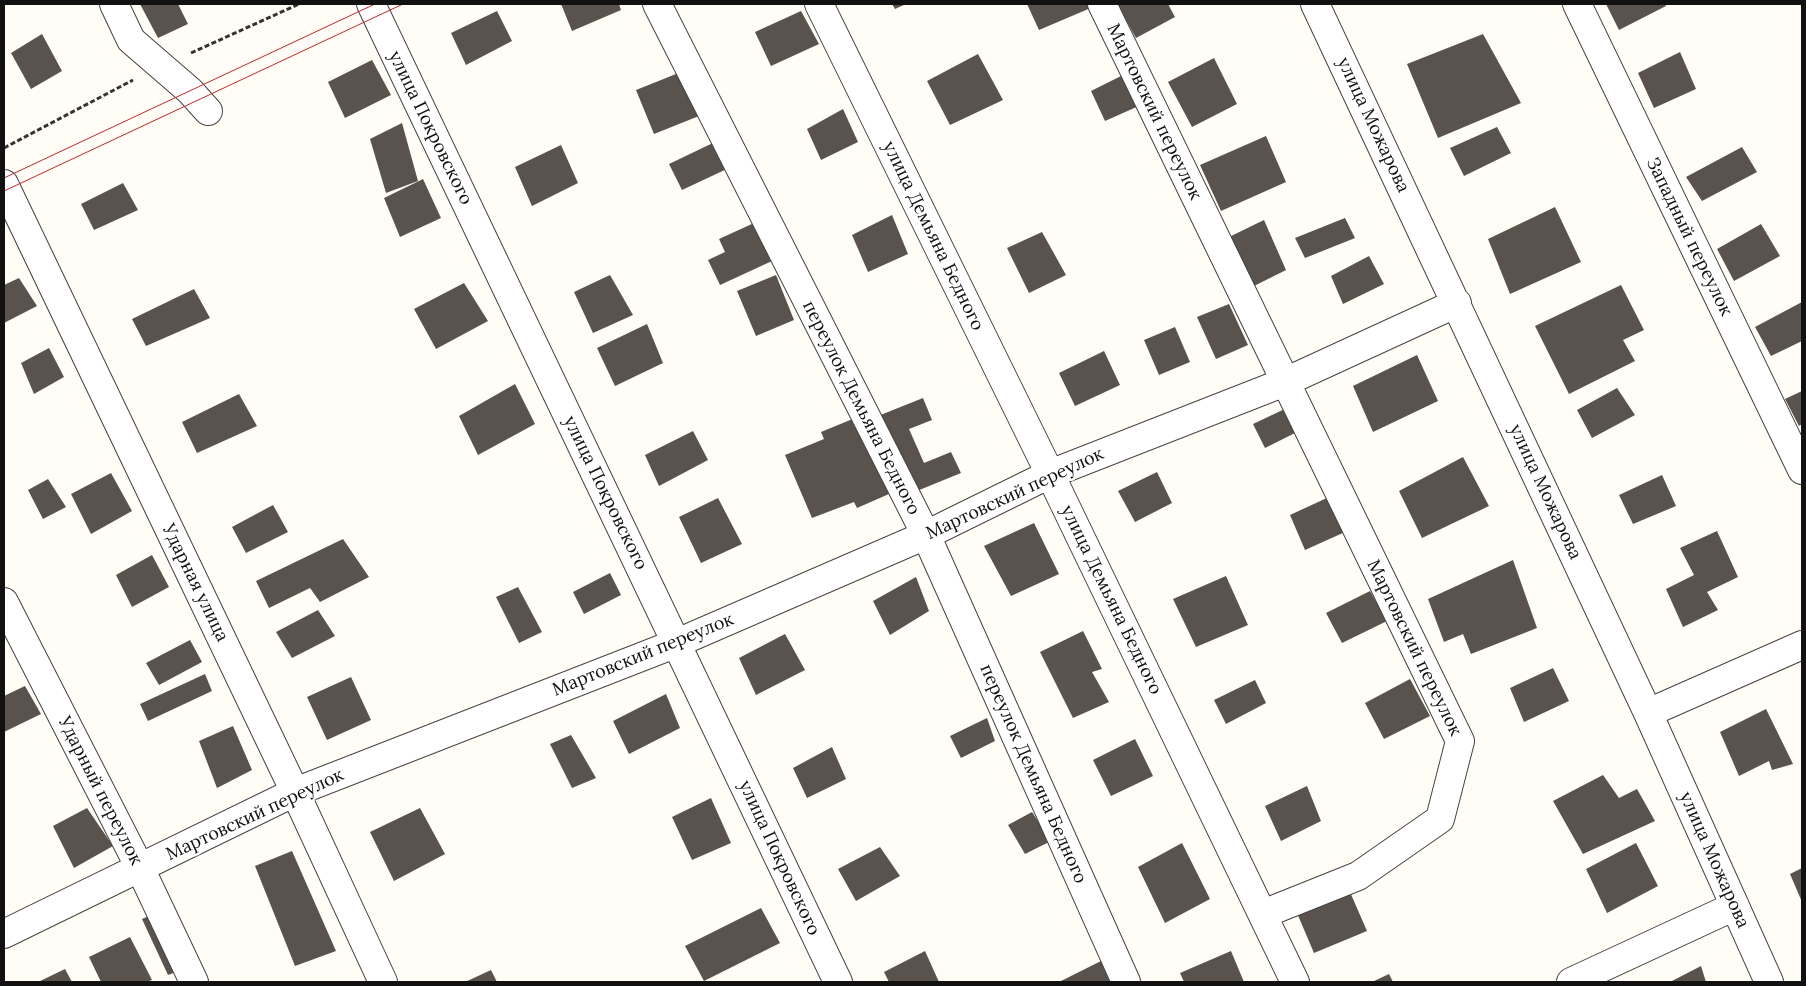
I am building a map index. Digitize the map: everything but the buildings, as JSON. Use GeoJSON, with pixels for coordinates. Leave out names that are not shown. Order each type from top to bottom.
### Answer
{"type":"FeatureCollection","features":[{"type":"Feature","properties":{"kind":"street"},"geometry":{"type":"LineString","coordinates":[[114,4],[131,40],[190,91],[208,111]]}},
{"type":"Feature","properties":{"kind":"street","name":"улица Покровского"},"geometry":{"type":"LineString","coordinates":[[371,4],[838,982]]}},
{"type":"Feature","properties":{"kind":"street","name":"переулок Демьяна Бедного"},"geometry":{"type":"LineString","coordinates":[[656,4],[926,535],[1126,982]]}},
{"type":"Feature","properties":{"kind":"street","name":"улица Демьяна Бедного"},"geometry":{"type":"LineString","coordinates":[[819,4],[1050,474],[1295,982]]}},
{"type":"Feature","properties":{"kind":"street","name":"Мартовский переулок"},"geometry":{"type":"LineString","coordinates":[[1102,4],[1460,741],[1440,819],[1358,876],[1263,914]]}},
{"type":"Feature","properties":{"kind":"street","name":"улица Можарова"},"geometry":{"type":"LineString","coordinates":[[1315,4],[1648,713],[1769,982]]}},
{"type":"Feature","properties":{"kind":"street","name":"Западный переулок"},"geometry":{"type":"LineString","coordinates":[[1577,4],[1802,470]]}},
{"type":"Feature","properties":{"kind":"street","name":"Ударная улица"},"geometry":{"type":"LineString","coordinates":[[7,199],[295,792],[383,982]]}},
{"type":"Feature","properties":{"kind":"street"},"geometry":{"type":"LineString","coordinates":[[1285,382],[1457,303]]}},
{"type":"Feature","properties":{"kind":"street","name":"Мартовский переулок"},"geometry":{"type":"LineString","coordinates":[[4,934],[295,792],[677,643],[926,535],[1050,474],[1285,382]]}},
{"type":"Feature","properties":{"kind":"street","name":"Ударный переулок"},"geometry":{"type":"LineString","coordinates":[[4,602],[140,868],[194,982]]}},
{"type":"Feature","properties":{"kind":"street"},"geometry":{"type":"LineString","coordinates":[[1648,713],[1802,645]]}},
{"type":"Feature","properties":{"kind":"street"},"geometry":{"type":"LineString","coordinates":[[1576,981],[1736,906]]}},
{"type":"Feature","properties":{"kind":"tram line"},"geometry":{"type":"LineString","coordinates":[[4,178],[375,4]]}},
{"type":"Feature","properties":{"kind":"tram line"},"geometry":{"type":"LineString","coordinates":[[4,191],[403,4]]}}]}
